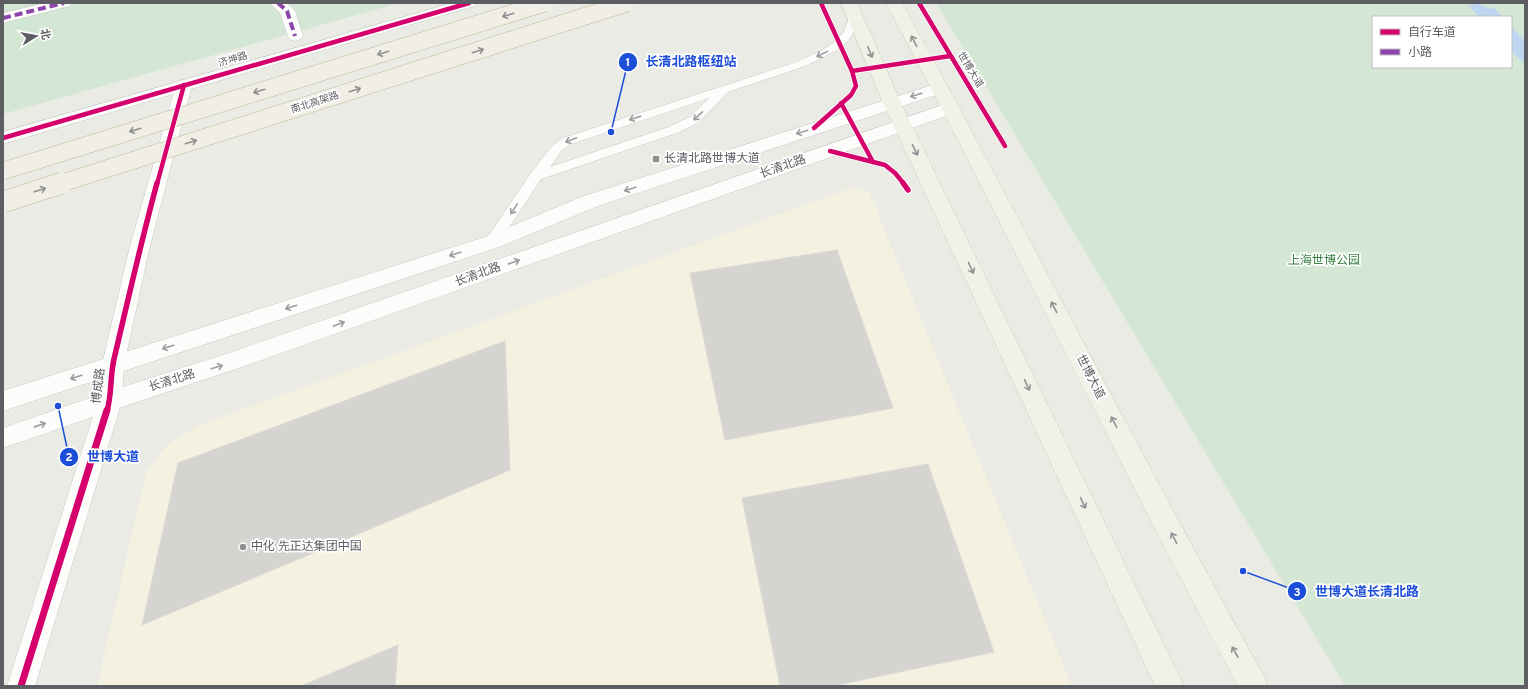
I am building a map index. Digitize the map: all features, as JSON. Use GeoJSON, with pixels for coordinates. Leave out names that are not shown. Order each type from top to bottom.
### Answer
{"type":"FeatureCollection","features":[{"type":"Feature","properties":{"kind":"highway"},"geometry":{"type":"LineString","coordinates":[[3,171],[545,3]]}},
{"type":"Feature","properties":{"kind":"highway","name":"南北高架路"},"geometry":{"type":"LineString","coordinates":[[3,202],[627,3]]}},
{"type":"Feature","properties":{"kind":"main road"},"geometry":{"type":"LineString","coordinates":[[3,18],[64,3]]}},
{"type":"Feature","properties":{"kind":"main road"},"geometry":{"type":"LineString","coordinates":[[278,3],[287,11],[295,36]]}},
{"type":"Feature","properties":{"kind":"main road","name":"世博大道"},"geometry":{"type":"LineString","coordinates":[[894,3],[951,108],[1198,585],[1254,686]]}},
{"type":"Feature","properties":{"kind":"main road","name":"济坤路"},"geometry":{"type":"LineString","coordinates":[[3,138],[465,4]]}},
{"type":"Feature","properties":{"kind":"main road"},"geometry":{"type":"LineString","coordinates":[[852,9],[892,103],[1170,686]]}},
{"type":"Feature","properties":{"kind":"main road","name":"博成路"},"geometry":{"type":"LineString","coordinates":[[21,686],[110,400],[113,365],[139,250],[184,85]]}},
{"type":"Feature","properties":{"kind":"main road"},"geometry":{"type":"LineString","coordinates":[[3,401],[492,242],[591,201],[940,88]]}},
{"type":"Feature","properties":{"kind":"main road","name":"长清北路"},"geometry":{"type":"LineString","coordinates":[[3,438],[110,400],[232,362],[676,204],[904,126],[951,108]]}},
{"type":"Feature","properties":{"kind":"lane"},"geometry":{"type":"LineString","coordinates":[[492,242],[536,176],[557,148],[567,141],[801,64],[829,50],[848,34],[852,9]]}},
{"type":"Feature","properties":{"kind":"lane"},"geometry":{"type":"LineString","coordinates":[[536,176],[673,130],[694,120],[726,88]]}},
{"type":"Feature","properties":{"kind":"shaded area"},"geometry":{"type":"Polygon","coordinates":[[[854,187],[868,191],[876,206],[880,219],[1072,686],[97,686],[146,472],[167,445],[197,426],[854,187]]]}},
{"type":"Feature","properties":{"kind":"green space"},"geometry":{"type":"Polygon","coordinates":[[[3,3],[400,3],[3,114],[3,3]]]}},
{"type":"Feature","properties":{"kind":"green space","name":"上海世博公园"},"geometry":{"type":"Polygon","coordinates":[[[936,3],[1525,3],[1525,686],[1345,686],[936,3]]]}},
{"type":"Feature","properties":{"kind":"water"},"geometry":{"type":"Polygon","coordinates":[[[1468,5],[1494,8],[1502,16],[1478,16],[1468,5]]]}},
{"type":"Feature","properties":{"kind":"water"},"geometry":{"type":"Polygon","coordinates":[[[1512,27],[1525,41],[1525,64],[1512,52],[1512,27]]]}},
{"type":"Feature","properties":{"kind":"building"},"geometry":{"type":"Polygon","coordinates":[[[837,250],[893,408],[725,440],[690,273],[837,250]]]}},
{"type":"Feature","properties":{"kind":"building","name":"中化 先正达集团中国"},"geometry":{"type":"Polygon","coordinates":[[[505,341],[510,470],[142,625],[178,463],[505,341]]]}},
{"type":"Feature","properties":{"kind":"building"},"geometry":{"type":"Polygon","coordinates":[[[928,464],[994,652],[833,686],[780,686],[742,498],[928,464]]]}},
{"type":"Feature","properties":{"kind":"building"},"geometry":{"type":"Polygon","coordinates":[[[398,645],[395,686],[301,686],[398,645]]]}},
{"type":"Feature","properties":{"kind":"waterway"},"geometry":{"type":"LineString","coordinates":[[1475,3],[1489,16]]}},
{"type":"Feature","properties":{"kind":"marked path"},"geometry":{"type":"LineString","coordinates":[[3,18],[64,3]]}},
{"type":"Feature","properties":{"kind":"marked path"},"geometry":{"type":"LineString","coordinates":[[278,3],[287,11],[295,36]]}},
{"type":"Feature","properties":{"kind":"cycle path"},"geometry":{"type":"LineString","coordinates":[[3,138],[469,3]]}},
{"type":"Feature","properties":{"kind":"cycle path"},"geometry":{"type":"LineString","coordinates":[[814,128],[851,95],[856,86],[852,71],[821,3]]}},
{"type":"Feature","properties":{"kind":"cycle path"},"geometry":{"type":"LineString","coordinates":[[919,3],[1005,146]]}},
{"type":"Feature","properties":{"kind":"cycle path"},"geometry":{"type":"LineString","coordinates":[[852,71],[950,56]]}},
{"type":"Feature","properties":{"kind":"cycle path"},"geometry":{"type":"LineString","coordinates":[[21,686],[110,401],[113,365],[139,250],[184,85]]}},
{"type":"Feature","properties":{"kind":"cycle path"},"geometry":{"type":"LineString","coordinates":[[841,103],[873,162]]}},
{"type":"Feature","properties":{"kind":"cycle path"},"geometry":{"type":"LineString","coordinates":[[830,151],[885,165],[895,173],[908,190]]}},
{"type":"Feature","properties":{"kind":"place","name":"长清北路枢纽站"},"geometry":{"type":"Point","coordinates":[611,132]}},
{"type":"Feature","properties":{"kind":"place","name":"长清北路世博大道"},"geometry":{"type":"Point","coordinates":[656,159]}},
{"type":"Feature","properties":{"kind":"place","name":"世博大道"},"geometry":{"type":"Point","coordinates":[58,406]}},
{"type":"Feature","properties":{"kind":"place","name":"中化 先正达集团中国"},"geometry":{"type":"Point","coordinates":[243,547]}},
{"type":"Feature","properties":{"kind":"place","name":"世博大道长清北路"},"geometry":{"type":"Point","coordinates":[1243,571]}}]}
